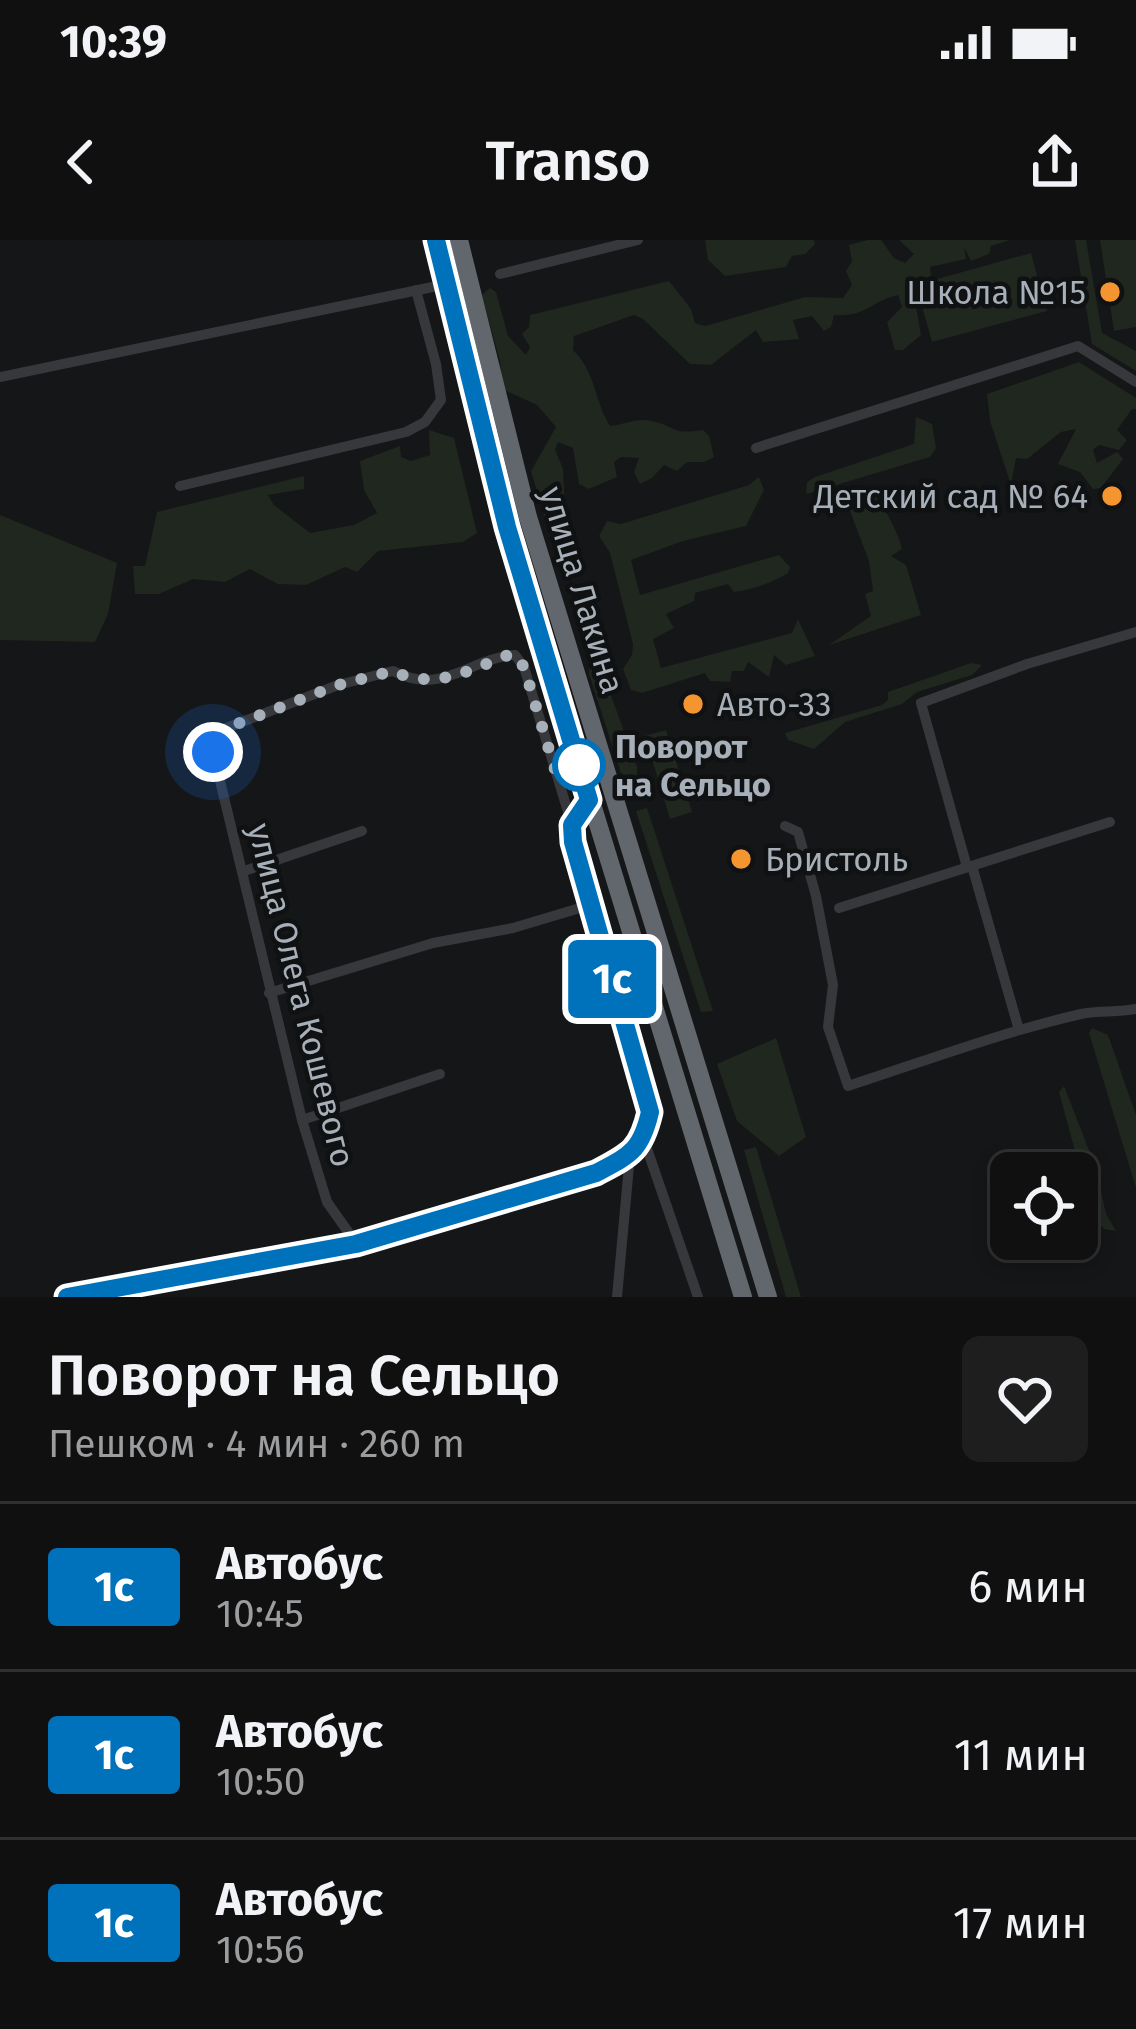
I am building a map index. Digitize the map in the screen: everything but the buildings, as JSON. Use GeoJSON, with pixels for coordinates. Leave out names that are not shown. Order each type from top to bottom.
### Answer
{"type":"FeatureCollection","features":[{"type":"Feature","properties":{"kind":"highway","name":"улица Лакина"},"geometry":{"type":"LineString","coordinates":[[436,240],[507,527],[743,1297]]}},
{"type":"Feature","properties":{"kind":"highway","name":"улица Лакина"},"geometry":{"type":"LineString","coordinates":[[459,240],[528,517],[768,1297]]}},
{"type":"Feature","properties":{"kind":"street"},"geometry":{"type":"LineString","coordinates":[[500,274],[638,240]]}},
{"type":"Feature","properties":{"kind":"street"},"geometry":{"type":"LineString","coordinates":[[0,377],[447,284]]}},
{"type":"Feature","properties":{"kind":"street"},"geometry":{"type":"LineString","coordinates":[[180,486],[406,432],[425,422],[440,400],[436,364],[416,290]]}},
{"type":"Feature","properties":{"kind":"street"},"geometry":{"type":"LineString","coordinates":[[756,448],[1078,346],[1136,382]]}},
{"type":"Feature","properties":{"kind":"street"},"geometry":{"type":"LineString","coordinates":[[1019,1030],[921,704],[1028,664],[1136,632]]}},
{"type":"Feature","properties":{"kind":"street","name":"улица Олега Кошевого"},"geometry":{"type":"LineString","coordinates":[[356,1244],[327,1202],[302,1120],[213,752],[221,730],[338,685],[393,671],[410,680],[446,679],[515,655],[524,667],[572,825]]}},
{"type":"Feature","properties":{"kind":"street"},"geometry":{"type":"LineString","coordinates":[[68,1297],[356,1244],[596,1173],[630,1155],[644,1139],[650,1112],[573,842],[572,825],[589,800]]}},
{"type":"Feature","properties":{"kind":"street"},"geometry":{"type":"LineString","coordinates":[[839,908],[1110,822]]}},
{"type":"Feature","properties":{"kind":"street"},"geometry":{"type":"LineString","coordinates":[[785,826],[797,832],[816,896],[833,985],[829,1027],[848,1086],[1019,1030],[1088,1012],[1114,1014],[1136,1009]]}},
{"type":"Feature","properties":{"kind":"street"},"geometry":{"type":"LineString","coordinates":[[244,872],[362,831]]}},
{"type":"Feature","properties":{"kind":"street"},"geometry":{"type":"LineString","coordinates":[[269,993],[433,943],[513,928],[590,905]]}},
{"type":"Feature","properties":{"kind":"street"},"geometry":{"type":"LineString","coordinates":[[302,1120],[440,1074]]}},
{"type":"Feature","properties":{"kind":"street"},"geometry":{"type":"LineString","coordinates":[[644,1139],[698,1297]]}},
{"type":"Feature","properties":{"kind":"street"},"geometry":{"type":"LineString","coordinates":[[617,1297],[630,1155]]}},
{"type":"Feature","properties":{"kind":"shaded area"},"geometry":{"type":"Polygon","coordinates":[[[705,240],[814,240],[815,244],[805,254],[792,256],[786,267],[725,276],[708,260],[705,240]]]}},
{"type":"Feature","properties":{"kind":"shaded area"},"geometry":{"type":"Polygon","coordinates":[[[881,240],[894,258],[905,263],[914,254],[899,240],[1010,240],[991,246],[989,254],[971,261],[964,247],[966,259],[930,267],[931,276],[912,283],[921,335],[903,350],[895,350],[887,322],[902,307],[898,295],[854,314],[834,315],[831,327],[824,331],[812,316],[793,320],[799,339],[763,342],[756,330],[711,365],[690,364],[634,315],[574,336],[573,350],[586,368],[610,426],[646,420],[679,431],[703,430],[714,457],[687,462],[677,471],[664,465],[640,484],[634,472],[639,458],[621,457],[614,462],[617,477],[589,489],[579,484],[573,448],[558,442],[567,547],[552,543],[531,471],[556,427],[537,405],[502,389],[500,361],[482,295],[490,288],[496,292],[508,336],[526,355],[530,347],[522,334],[529,327],[530,315],[669,281],[691,309],[695,323],[705,326],[805,297],[843,298],[852,285],[846,271],[852,261],[849,245],[881,240]]]}},
{"type":"Feature","properties":{"kind":"shaded area"},"geometry":{"type":"Polygon","coordinates":[[[1075,240],[1086,240],[1102,333],[1136,351],[1136,371],[1092,344],[1075,240]]]}},
{"type":"Feature","properties":{"kind":"shaded area"},"geometry":{"type":"Polygon","coordinates":[[[1100,240],[1136,240],[1136,327],[1114,331],[1100,240]]]}},
{"type":"Feature","properties":{"kind":"shaded area"},"geometry":{"type":"Polygon","coordinates":[[[1031,253],[1047,311],[932,342],[916,285],[1031,253]]]}},
{"type":"Feature","properties":{"kind":"shaded area"},"geometry":{"type":"Polygon","coordinates":[[[1079,362],[1136,398],[1136,409],[1117,430],[1127,440],[1119,450],[1099,445],[1093,450],[1097,463],[1117,452],[1123,459],[1101,488],[1093,489],[1080,472],[1058,464],[1076,429],[1061,432],[1027,459],[1016,458],[1011,485],[990,421],[987,394],[1079,362]]]}},
{"type":"Feature","properties":{"kind":"shaded area"},"geometry":{"type":"Polygon","coordinates":[[[916,417],[932,424],[936,448],[930,457],[806,494],[807,482],[815,477],[914,444],[916,417]]]}},
{"type":"Feature","properties":{"kind":"shaded area"},"geometry":{"type":"Polygon","coordinates":[[[429,430],[454,438],[477,533],[463,542],[378,551],[357,572],[345,567],[306,585],[278,584],[250,569],[225,582],[193,579],[159,594],[135,594],[133,566],[145,566],[157,512],[304,476],[304,489],[268,495],[274,505],[310,533],[354,525],[377,513],[364,490],[360,461],[400,446],[401,457],[411,461],[430,455],[429,430]]]}},
{"type":"Feature","properties":{"kind":"shaded area"},"geometry":{"type":"Polygon","coordinates":[[[759,477],[764,490],[746,526],[631,560],[640,595],[779,555],[790,567],[788,573],[755,587],[734,592],[728,584],[695,593],[694,601],[666,614],[674,628],[653,639],[661,668],[792,633],[798,619],[815,656],[786,665],[774,655],[769,677],[748,662],[744,671],[732,671],[730,682],[710,681],[705,673],[642,693],[631,690],[623,669],[633,644],[610,553],[599,536],[607,521],[621,524],[749,485],[759,477]]]}},
{"type":"Feature","properties":{"kind":"shaded area"},"geometry":{"type":"Polygon","coordinates":[[[870,490],[896,533],[902,549],[891,556],[906,565],[921,615],[829,645],[871,616],[865,594],[873,591],[869,561],[845,498],[870,490]]]}},
{"type":"Feature","properties":{"kind":"shaded area"},"geometry":{"type":"Polygon","coordinates":[[[0,515],[117,563],[108,614],[95,642],[0,640],[0,515]]]}},
{"type":"Feature","properties":{"kind":"shaded area"},"geometry":{"type":"Polygon","coordinates":[[[971,663],[982,665],[972,675],[845,722],[814,749],[788,740],[785,733],[882,705],[888,692],[971,663]]]}},
{"type":"Feature","properties":{"kind":"shaded area"},"geometry":{"type":"Polygon","coordinates":[[[590,664],[605,679],[637,767],[637,779],[631,785],[621,773],[589,674],[590,664]]]}},
{"type":"Feature","properties":{"kind":"shaded area"},"geometry":{"type":"Polygon","coordinates":[[[666,730],[692,812],[670,819],[645,736],[666,730]]]}},
{"type":"Feature","properties":{"kind":"shaded area"},"geometry":{"type":"Polygon","coordinates":[[[647,808],[713,1011],[701,1012],[636,811],[647,808]]]}},
{"type":"Feature","properties":{"kind":"shaded area"},"geometry":{"type":"Polygon","coordinates":[[[1092,1028],[1108,1035],[1136,1115],[1136,1188],[1089,1033],[1092,1028]]]}},
{"type":"Feature","properties":{"kind":"shaded area"},"geometry":{"type":"Polygon","coordinates":[[[776,1038],[806,1137],[779,1156],[737,1121],[717,1064],[776,1038]]]}},
{"type":"Feature","properties":{"kind":"shaded area"},"geometry":{"type":"Polygon","coordinates":[[[1064,1086],[1090,1152],[1075,1152],[1059,1092],[1064,1086]]]}},
{"type":"Feature","properties":{"kind":"shaded area"},"geometry":{"type":"Polygon","coordinates":[[[756,1147],[801,1297],[786,1297],[744,1150],[756,1147]]]}},
{"type":"Feature","properties":{"kind":"shaded area"},"geometry":{"type":"Polygon","coordinates":[[[1098,1177],[1106,1214],[1116,1231],[1098,1222],[1098,1177]]]}},
{"type":"Feature","properties":{"kind":"bus line","name":"1с"},"geometry":{"type":"LineString","coordinates":[[67,1297],[356,1244],[596,1173],[630,1155],[644,1139],[650,1112],[573,842],[572,825],[589,800],[507,527],[436,240]]}},
{"type":"Feature","properties":{"kind":"place","name":"Школа №15"},"geometry":{"type":"Point","coordinates":[1110,292]}},
{"type":"Feature","properties":{"kind":"place","name":"Детский сад № 64"},"geometry":{"type":"Point","coordinates":[1112,496]}},
{"type":"Feature","properties":{"kind":"place","name":"Авто-33"},"geometry":{"type":"Point","coordinates":[693,704]}},
{"type":"Feature","properties":{"kind":"place","name":"Поворот на Сельцо"},"geometry":{"type":"Point","coordinates":[579,765]}},
{"type":"Feature","properties":{"kind":"place","name":"Бристоль"},"geometry":{"type":"Point","coordinates":[741,859]}},
{"type":"Feature","properties":{"kind":"route"},"geometry":{"type":"LineString","coordinates":[[213,752],[221,730],[338,685],[393,671],[410,680],[446,679],[515,655],[524,667],[557,776],[579,765]]}}]}
